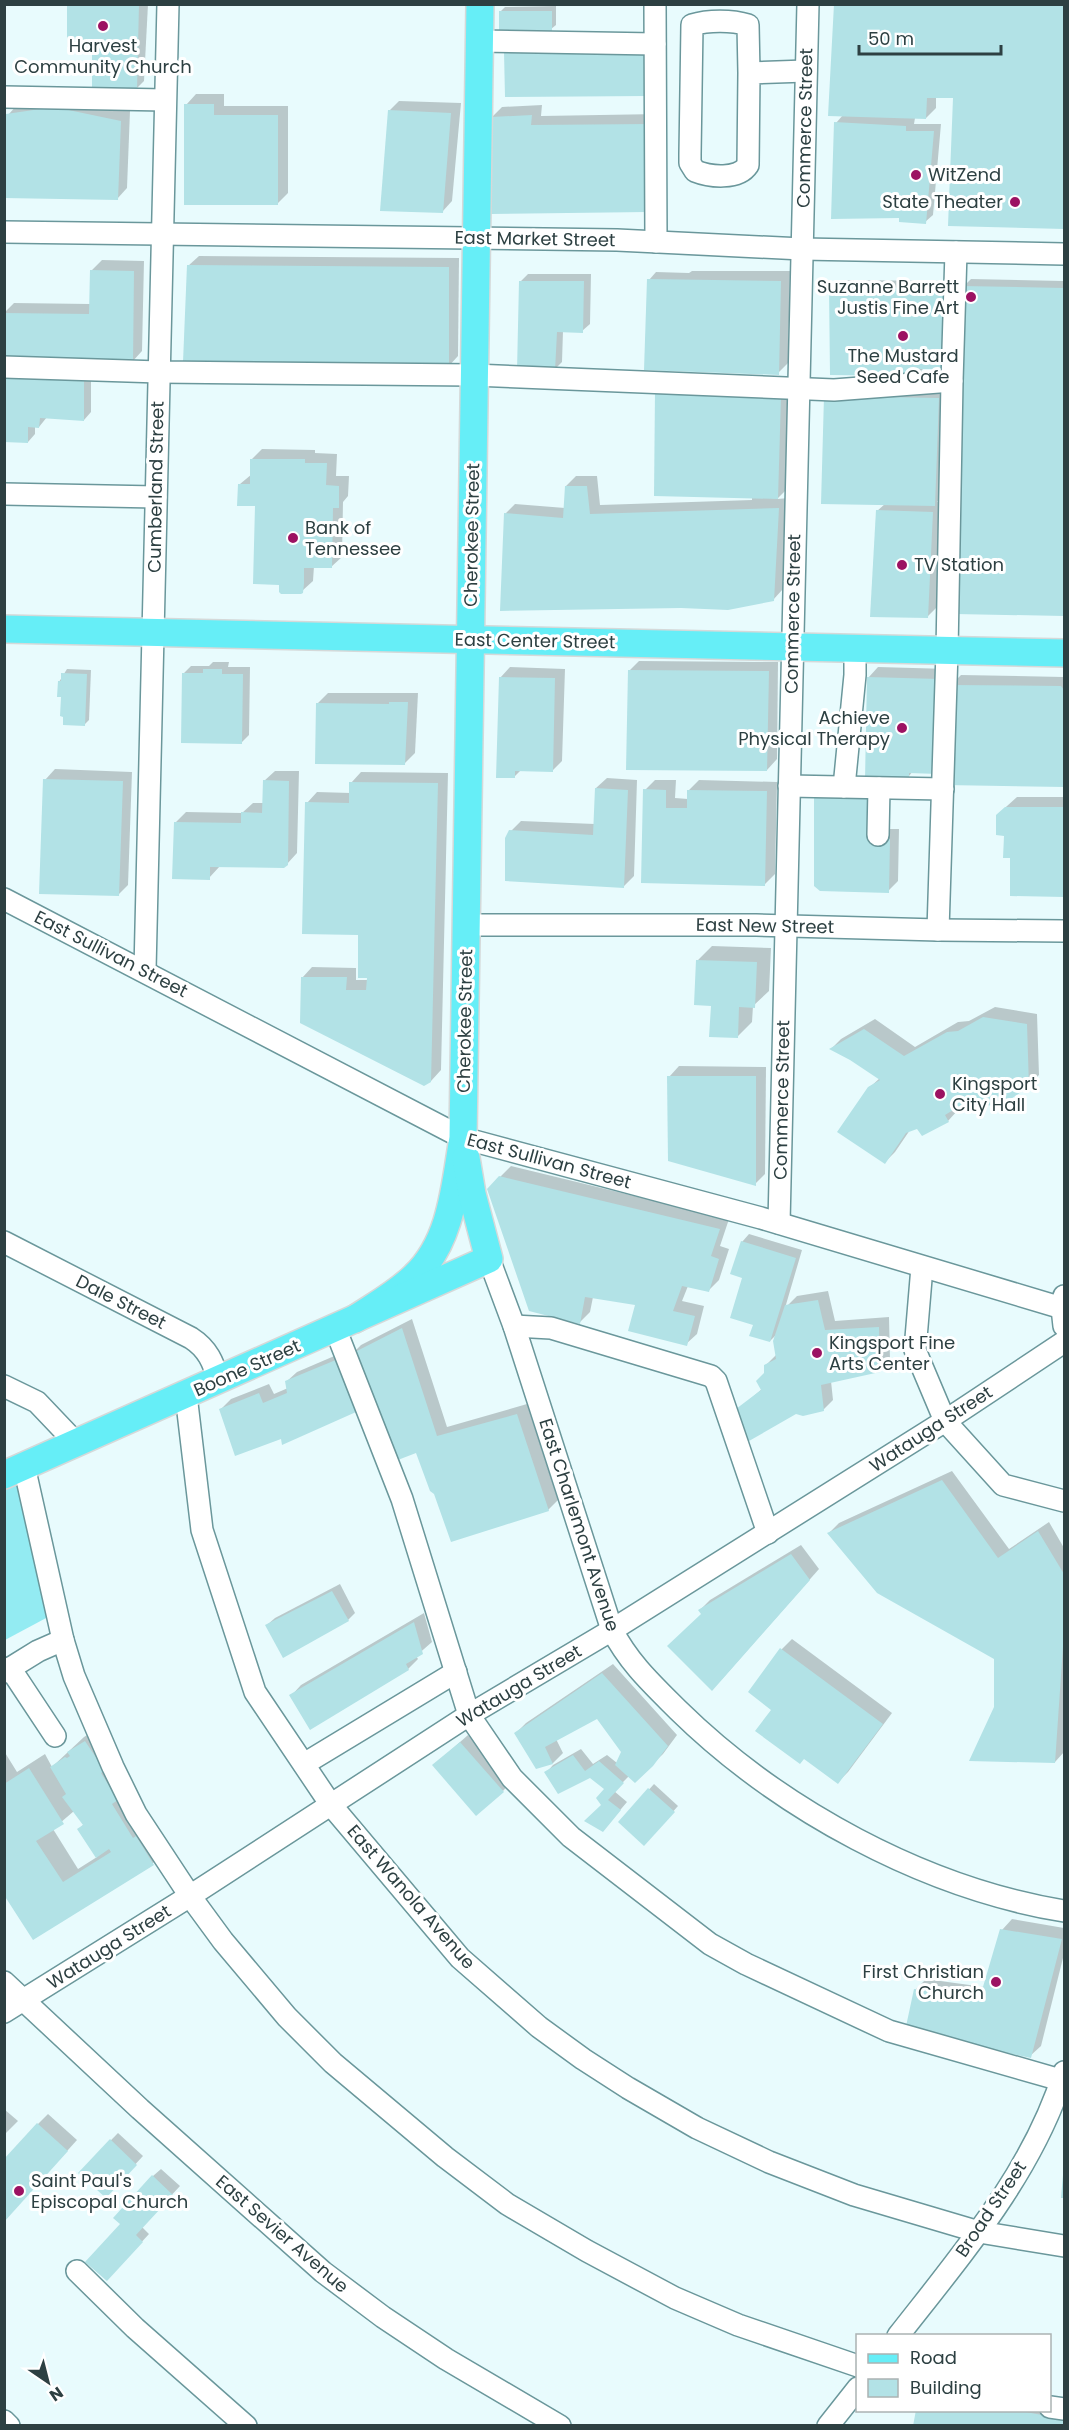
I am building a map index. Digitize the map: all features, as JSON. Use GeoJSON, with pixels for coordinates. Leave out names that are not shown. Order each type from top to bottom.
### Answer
{"type":"FeatureCollection","features":[{"type":"Feature","properties":{"kind":"main road","name":"Cherokee Street"},"geometry":{"type":"LineString","coordinates":[[463,1138],[480,4]]}},
{"type":"Feature","properties":{"kind":"main road","name":"East Center Street"},"geometry":{"type":"LineString","coordinates":[[4,630],[1065,653]]}},
{"type":"Feature","properties":{"kind":"main road","name":"East Charlemont Avenue"},"geometry":{"type":"LineString","coordinates":[[463,1138],[472,1194],[489,1259]]}},
{"type":"Feature","properties":{"kind":"main road"},"geometry":{"type":"LineString","coordinates":[[345,1324],[399,1290],[417,1275],[429,1259],[450,1212],[463,1138]]}},
{"type":"Feature","properties":{"kind":"main road","name":"Boone Street"},"geometry":{"type":"LineString","coordinates":[[14,1471],[489,1259]]}},
{"type":"Feature","properties":{"kind":"street","name":"Cumberland Street"},"geometry":{"type":"LineString","coordinates":[[145,970],[168,4]]}},
{"type":"Feature","properties":{"kind":"street"},"geometry":{"type":"LineString","coordinates":[[655,4],[656,242]]}},
{"type":"Feature","properties":{"kind":"street","name":"Commerce Street"},"geometry":{"type":"LineString","coordinates":[[778,1223],[808,4]]}},
{"type":"Feature","properties":{"kind":"street"},"geometry":{"type":"LineString","coordinates":[[741,22],[748,25],[749,73],[748,165],[744,171],[735,175],[695,171],[690,163],[692,26],[701,23],[741,22]]}},
{"type":"Feature","properties":{"kind":"street"},"geometry":{"type":"LineString","coordinates":[[479,41],[655,44]]}},
{"type":"Feature","properties":{"kind":"street"},"geometry":{"type":"LineString","coordinates":[[749,73],[806,71]]}},
{"type":"Feature","properties":{"kind":"street"},"geometry":{"type":"LineString","coordinates":[[4,97],[165,100]]}},
{"type":"Feature","properties":{"kind":"street","name":"East Market Street"},"geometry":{"type":"LineString","coordinates":[[4,232],[476,238],[656,242],[802,249],[1065,254]]}},
{"type":"Feature","properties":{"kind":"street"},"geometry":{"type":"LineString","coordinates":[[938,930],[956,252]]}},
{"type":"Feature","properties":{"kind":"street"},"geometry":{"type":"LineString","coordinates":[[4,367],[159,372],[474,375],[834,390],[952,381]]}},
{"type":"Feature","properties":{"kind":"street"},"geometry":{"type":"LineString","coordinates":[[4,494],[156,497]]}},
{"type":"Feature","properties":{"kind":"street"},"geometry":{"type":"LineString","coordinates":[[844,787],[855,675],[855,648]]}},
{"type":"Feature","properties":{"kind":"street"},"geometry":{"type":"LineString","coordinates":[[789,786],[943,789]]}},
{"type":"Feature","properties":{"kind":"street"},"geometry":{"type":"LineString","coordinates":[[878,835],[879,788]]}},
{"type":"Feature","properties":{"kind":"street","name":"East Sullivan Street"},"geometry":{"type":"LineString","coordinates":[[4,899],[145,970],[463,1138],[778,1223],[1064,1310]]}},
{"type":"Feature","properties":{"kind":"street","name":"East New Street"},"geometry":{"type":"LineString","coordinates":[[466,925],[786,926],[1065,931]]}},
{"type":"Feature","properties":{"kind":"street","name":"Dale Street"},"geometry":{"type":"LineString","coordinates":[[4,1242],[202,1345],[210,1354],[219,1381]]}},
{"type":"Feature","properties":{"kind":"street","name":"East Charlemont Avenue"},"geometry":{"type":"LineString","coordinates":[[489,1259],[514,1326],[612,1630],[625,1654],[697,1728],[743,1767],[795,1802],[850,1834],[915,1866],[1005,1897],[1065,1911]]}},
{"type":"Feature","properties":{"kind":"street"},"geometry":{"type":"LineString","coordinates":[[922,1268],[915,1350],[945,1421],[1003,1485],[1065,1501]]}},
{"type":"Feature","properties":{"kind":"street"},"geometry":{"type":"LineString","coordinates":[[345,1324],[469,1715],[512,1778],[571,1837],[710,1944],[746,1964],[889,2031],[1064,2078]]}},
{"type":"Feature","properties":{"kind":"street"},"geometry":{"type":"LineString","coordinates":[[514,1326],[551,1328],[711,1376],[716,1381],[768,1533]]}},
{"type":"Feature","properties":{"kind":"street","name":"Watauga Street"},"geometry":{"type":"LineString","coordinates":[[4,2012],[190,1896],[469,1715],[768,1533],[1065,1342]]}},
{"type":"Feature","properties":{"kind":"street"},"geometry":{"type":"LineString","coordinates":[[4,1386],[37,1402],[76,1443]]}},
{"type":"Feature","properties":{"kind":"street","name":"East Wanola Avenue"},"geometry":{"type":"LineString","coordinates":[[186,1395],[202,1530],[255,1692],[331,1805],[460,1958],[540,2027],[610,2076],[697,2128],[769,2162],[854,2195],[979,2232],[1065,2246]]}},
{"type":"Feature","properties":{"kind":"street"},"geometry":{"type":"LineString","coordinates":[[14,1471],[74,1676],[98,1735],[136,1814],[223,1941],[273,2000],[333,2063],[445,2157],[507,2204],[587,2251],[675,2298],[738,2325],[856,2365]]}},
{"type":"Feature","properties":{"kind":"street"},"geometry":{"type":"LineString","coordinates":[[55,1736],[7,1670],[38,1651],[63,1640]]}},
{"type":"Feature","properties":{"kind":"street"},"geometry":{"type":"LineString","coordinates":[[304,1764],[456,1672]]}},
{"type":"Feature","properties":{"kind":"street","name":"East Sevier Avenue"},"geometry":{"type":"LineString","coordinates":[[4,1982],[148,2116],[323,2272],[383,2317],[446,2359],[560,2426]]}},
{"type":"Feature","properties":{"kind":"street","name":"Broad Street"},"geometry":{"type":"LineString","coordinates":[[900,2334],[979,2232],[1013,2182],[1064,2078]]}},
{"type":"Feature","properties":{"kind":"street"},"geometry":{"type":"LineString","coordinates":[[77,2271],[135,2328],[246,2426]]}},
{"type":"Feature","properties":{"kind":"street"},"geometry":{"type":"LineString","coordinates":[[828,2426],[856,2391]]}},
{"type":"Feature","properties":{"kind":"street"},"geometry":{"type":"LineString","coordinates":[[4,2421],[9,2426]]}},
{"type":"Feature","properties":{"kind":"shaded area"},"geometry":{"type":"Polygon","coordinates":[[[20,1482],[48,1617],[5,1640],[5,1489],[20,1482]]]}},
{"type":"Feature","properties":{"kind":"building","name":"Harvest Community Church"},"geometry":{"type":"Polygon","coordinates":[[[67,4],[139,4],[137,90],[92,90],[92,48],[67,47],[67,4]]]}},
{"type":"Feature","properties":{"kind":"building"},"geometry":{"type":"Polygon","coordinates":[[[834,4],[1064,4],[1064,229],[948,226],[953,98],[927,98],[926,119],[828,116],[834,4]]]}},
{"type":"Feature","properties":{"kind":"building"},"geometry":{"type":"Polygon","coordinates":[[[499,11],[552,11],[552,31],[499,30],[499,11]]]}},
{"type":"Feature","properties":{"kind":"building"},"geometry":{"type":"Polygon","coordinates":[[[504,52],[645,54],[647,96],[505,97],[504,52]]]}},
{"type":"Feature","properties":{"kind":"building"},"geometry":{"type":"Polygon","coordinates":[[[184,104],[214,104],[214,115],[278,115],[278,205],[184,205],[184,104]]]}},
{"type":"Feature","properties":{"kind":"building"},"geometry":{"type":"Polygon","coordinates":[[[54,107],[121,121],[118,200],[4,198],[6,114],[54,107]]]}},
{"type":"Feature","properties":{"kind":"building"},"geometry":{"type":"Polygon","coordinates":[[[388,110],[451,113],[443,213],[380,211],[388,110]]]}},
{"type":"Feature","properties":{"kind":"building"},"geometry":{"type":"Polygon","coordinates":[[[532,115],[531,125],[650,124],[647,212],[491,214],[491,117],[532,115]]]}},
{"type":"Feature","properties":{"kind":"building"},"geometry":{"type":"Polygon","coordinates":[[[834,122],[906,126],[906,131],[934,131],[926,224],[899,222],[899,218],[831,219],[834,122]]]}},
{"type":"Feature","properties":{"kind":"building"},"geometry":{"type":"Polygon","coordinates":[[[187,265],[449,267],[449,368],[183,362],[187,265]]]}},
{"type":"Feature","properties":{"kind":"building"},"geometry":{"type":"Polygon","coordinates":[[[90,270],[134,271],[133,363],[4,360],[4,313],[89,314],[90,270]]]}},
{"type":"Feature","properties":{"kind":"building"},"geometry":{"type":"Polygon","coordinates":[[[647,279],[781,281],[779,375],[644,370],[647,279]]]}},
{"type":"Feature","properties":{"kind":"building"},"geometry":{"type":"Polygon","coordinates":[[[519,281],[584,281],[583,333],[557,332],[555,371],[517,371],[519,281]]]}},
{"type":"Feature","properties":{"kind":"building"},"geometry":{"type":"Polygon","coordinates":[[[962,286],[1064,288],[1064,616],[955,614],[962,286]]]}},
{"type":"Feature","properties":{"kind":"building"},"geometry":{"type":"Polygon","coordinates":[[[829,287],[947,288],[944,369],[918,369],[918,376],[830,375],[829,287]]]}},
{"type":"Feature","properties":{"kind":"building"},"geometry":{"type":"Polygon","coordinates":[[[4,378],[84,380],[84,421],[40,418],[39,428],[28,427],[28,443],[4,442],[4,378]]]}},
{"type":"Feature","properties":{"kind":"building"},"geometry":{"type":"Polygon","coordinates":[[[655,391],[781,396],[778,499],[654,496],[655,391]]]}},
{"type":"Feature","properties":{"kind":"building"},"geometry":{"type":"Polygon","coordinates":[[[824,396],[939,398],[935,506],[821,504],[824,396]]]}},
{"type":"Feature","properties":{"kind":"building","name":"Bank of Tennessee"},"geometry":{"type":"Polygon","coordinates":[[[250,459],[305,459],[305,463],[327,463],[326,485],[339,486],[339,508],[333,508],[332,568],[304,568],[303,593],[301,594],[281,594],[279,585],[253,584],[255,506],[237,506],[238,484],[250,484],[250,459]]]}},
{"type":"Feature","properties":{"kind":"building"},"geometry":{"type":"Polygon","coordinates":[[[565,486],[587,486],[590,514],[779,508],[774,601],[728,610],[681,608],[500,611],[504,513],[563,518],[565,486]]]}},
{"type":"Feature","properties":{"kind":"building","name":"TV Station"},"geometry":{"type":"Polygon","coordinates":[[[876,510],[933,512],[928,618],[870,617],[876,510]]]}},
{"type":"Feature","properties":{"kind":"building"},"geometry":{"type":"Polygon","coordinates":[[[203,669],[222,669],[222,674],[243,674],[242,744],[181,743],[182,673],[203,673],[203,669]]]}},
{"type":"Feature","properties":{"kind":"building"},"geometry":{"type":"Polygon","coordinates":[[[628,670],[769,671],[767,771],[626,770],[628,670]]]}},
{"type":"Feature","properties":{"kind":"building"},"geometry":{"type":"Polygon","coordinates":[[[61,673],[87,674],[85,726],[63,725],[63,717],[60,716],[61,697],[57,697],[61,673]]]}},
{"type":"Feature","properties":{"kind":"building"},"geometry":{"type":"Polygon","coordinates":[[[499,677],[555,678],[553,772],[515,771],[515,778],[496,778],[499,677]]]}},
{"type":"Feature","properties":{"kind":"building","name":"Achieve Physical Therapy"},"geometry":{"type":"Polygon","coordinates":[[[867,677],[940,679],[938,774],[909,773],[909,777],[896,777],[896,781],[865,780],[867,677]]]}},
{"type":"Feature","properties":{"kind":"building"},"geometry":{"type":"Polygon","coordinates":[[[949,685],[1061,686],[1064,690],[1064,787],[945,785],[949,685]]]}},
{"type":"Feature","properties":{"kind":"building"},"geometry":{"type":"Polygon","coordinates":[[[389,702],[408,702],[405,765],[315,764],[316,703],[389,704],[389,702]]]}},
{"type":"Feature","properties":{"kind":"building"},"geometry":{"type":"Polygon","coordinates":[[[43,779],[123,781],[119,896],[39,894],[43,779]]]}},
{"type":"Feature","properties":{"kind":"building"},"geometry":{"type":"Polygon","coordinates":[[[263,780],[289,781],[288,865],[284,868],[210,867],[210,880],[172,879],[174,822],[241,823],[241,812],[262,813],[263,780]]]}},
{"type":"Feature","properties":{"kind":"building"},"geometry":{"type":"Polygon","coordinates":[[[349,782],[438,783],[431,1082],[424,1086],[300,1023],[301,977],[347,977],[346,990],[366,990],[367,978],[358,978],[358,935],[302,934],[305,802],[349,803],[349,782]]]}},
{"type":"Feature","properties":{"kind":"building"},"geometry":{"type":"Polygon","coordinates":[[[595,788],[628,790],[624,888],[505,881],[505,838],[509,830],[593,835],[595,788]]]}},
{"type":"Feature","properties":{"kind":"building"},"geometry":{"type":"Polygon","coordinates":[[[643,789],[666,790],[666,808],[687,808],[687,790],[767,791],[765,886],[641,883],[643,789]]]}},
{"type":"Feature","properties":{"kind":"building"},"geometry":{"type":"Polygon","coordinates":[[[814,793],[869,795],[867,839],[890,839],[889,893],[820,891],[814,886],[814,793]]]}},
{"type":"Feature","properties":{"kind":"building"},"geometry":{"type":"Polygon","coordinates":[[[1005,807],[1064,807],[1064,897],[1010,896],[1010,858],[1003,858],[1004,836],[996,835],[996,815],[1005,807]]]}},
{"type":"Feature","properties":{"kind":"building"},"geometry":{"type":"Polygon","coordinates":[[[696,960],[757,962],[755,1008],[739,1007],[738,1038],[709,1037],[711,1006],[694,1005],[696,960]]]}},
{"type":"Feature","properties":{"kind":"building","name":"Kingsport City Hall"},"geometry":{"type":"Polygon","coordinates":[[[983,1017],[1027,1024],[1029,1087],[1000,1106],[963,1104],[945,1115],[949,1122],[922,1136],[917,1129],[906,1133],[885,1164],[837,1132],[868,1087],[880,1080],[829,1049],[864,1029],[904,1056],[947,1032],[958,1031],[983,1017]]]}},
{"type":"Feature","properties":{"kind":"building"},"geometry":{"type":"Polygon","coordinates":[[[667,1076],[756,1076],[756,1186],[668,1161],[667,1076]]]}},
{"type":"Feature","properties":{"kind":"building"},"geometry":{"type":"Polygon","coordinates":[[[499,1176],[720,1229],[711,1256],[719,1259],[709,1292],[682,1286],[673,1311],[695,1316],[687,1346],[628,1331],[635,1305],[585,1297],[580,1324],[529,1311],[487,1189],[499,1176]]]}},
{"type":"Feature","properties":{"kind":"building"},"geometry":{"type":"Polygon","coordinates":[[[741,1241],[796,1258],[770,1342],[749,1336],[753,1325],[730,1318],[742,1278],[730,1274],[741,1241]]]}},
{"type":"Feature","properties":{"kind":"building","name":"Kingsport Fine Arts Center"},"geometry":{"type":"Polygon","coordinates":[[[818,1300],[825,1330],[879,1327],[880,1372],[821,1385],[824,1411],[803,1416],[796,1414],[749,1441],[732,1412],[761,1390],[756,1381],[764,1373],[764,1365],[776,1359],[773,1341],[785,1305],[818,1300]]]}},
{"type":"Feature","properties":{"kind":"building"},"geometry":{"type":"Polygon","coordinates":[[[402,1328],[437,1436],[517,1414],[549,1511],[451,1542],[416,1453],[390,1463],[349,1355],[402,1328]]]}},
{"type":"Feature","properties":{"kind":"building"},"geometry":{"type":"Polygon","coordinates":[[[343,1357],[365,1408],[282,1445],[281,1439],[235,1456],[219,1409],[259,1393],[263,1403],[287,1393],[285,1381],[343,1357]]]}},
{"type":"Feature","properties":{"kind":"building"},"geometry":{"type":"Polygon","coordinates":[[[942,1480],[998,1558],[1038,1531],[1064,1574],[1064,1632],[1055,1763],[969,1761],[994,1707],[994,1659],[877,1593],[827,1533],[942,1480]]]}},
{"type":"Feature","properties":{"kind":"building"},"geometry":{"type":"Polygon","coordinates":[[[791,1554],[810,1580],[712,1691],[667,1646],[701,1614],[698,1610],[791,1554]]]}},
{"type":"Feature","properties":{"kind":"building"},"geometry":{"type":"Polygon","coordinates":[[[332,1591],[349,1621],[283,1658],[265,1625],[332,1591]]]}},
{"type":"Feature","properties":{"kind":"building"},"geometry":{"type":"Polygon","coordinates":[[[414,1622],[423,1654],[406,1664],[409,1670],[310,1730],[289,1695],[414,1622]]]}},
{"type":"Feature","properties":{"kind":"building"},"geometry":{"type":"Polygon","coordinates":[[[780,1648],[883,1724],[838,1784],[804,1759],[800,1764],[755,1731],[771,1710],[748,1692],[780,1648]]]}},
{"type":"Feature","properties":{"kind":"building"},"geometry":{"type":"Polygon","coordinates":[[[602,1673],[668,1746],[653,1766],[635,1783],[615,1765],[621,1752],[597,1719],[545,1747],[553,1764],[536,1769],[514,1733],[602,1673]]]}},
{"type":"Feature","properties":{"kind":"building"},"geometry":{"type":"Polygon","coordinates":[[[85,1741],[105,1771],[101,1773],[118,1800],[112,1804],[133,1838],[136,1836],[154,1865],[33,1940],[4,1895],[4,1784],[29,1768],[64,1824],[36,1841],[63,1882],[111,1852],[109,1849],[96,1858],[77,1829],[83,1825],[62,1797],[66,1794],[50,1767],[70,1756],[67,1752],[85,1741]]]}},
{"type":"Feature","properties":{"kind":"building"},"geometry":{"type":"Polygon","coordinates":[[[460,1742],[504,1792],[476,1816],[432,1765],[460,1742]]]}},
{"type":"Feature","properties":{"kind":"building"},"geometry":{"type":"Polygon","coordinates":[[[573,1755],[585,1771],[599,1761],[624,1783],[608,1800],[621,1810],[603,1832],[584,1821],[601,1805],[596,1798],[604,1789],[590,1778],[558,1794],[544,1772],[573,1755]]]}},
{"type":"Feature","properties":{"kind":"building"},"geometry":{"type":"Polygon","coordinates":[[[648,1788],[675,1812],[644,1846],[618,1822],[648,1788]]]}},
{"type":"Feature","properties":{"kind":"building"},"geometry":{"type":"Polygon","coordinates":[[[1000,1929],[1062,1939],[1031,2058],[905,2031],[914,1989],[980,1997],[1000,1929]]]}},
{"type":"Feature","properties":{"kind":"building","name":"Saint Paul's Episcopal Church"},"geometry":{"type":"Polygon","coordinates":[[[37,2123],[68,2151],[4,2222],[4,2159],[37,2123]]]}},
{"type":"Feature","properties":{"kind":"building"},"geometry":{"type":"Polygon","coordinates":[[[110,2139],[137,2165],[106,2198],[78,2173],[110,2139]]]}},
{"type":"Feature","properties":{"kind":"building"},"geometry":{"type":"Polygon","coordinates":[[[152,2175],[173,2195],[136,2235],[143,2242],[107,2281],[85,2262],[120,2224],[113,2218],[152,2175]]]}},
{"type":"Feature","properties":{"kind":"building"},"geometry":{"type":"Polygon","coordinates":[[[1063,2175],[1064,2198],[1061,2198],[1063,2175]]]}},
{"type":"Feature","properties":{"kind":"building"},"geometry":{"type":"Polygon","coordinates":[[[916,2412],[1026,2412],[1064,2419],[1064,2426],[913,2426],[916,2412]]]}},
{"type":"Feature","properties":{"kind":"place","name":"Harvest Community Church"},"geometry":{"type":"Point","coordinates":[103,26]}},
{"type":"Feature","properties":{"kind":"place","name":"WitZend"},"geometry":{"type":"Point","coordinates":[916,175]}},
{"type":"Feature","properties":{"kind":"place","name":"State Theater"},"geometry":{"type":"Point","coordinates":[1015,202]}},
{"type":"Feature","properties":{"kind":"place","name":"Suzanne Barrett Justis Fine Art"},"geometry":{"type":"Point","coordinates":[971,297]}},
{"type":"Feature","properties":{"kind":"place","name":"The Mustard Seed Cafe"},"geometry":{"type":"Point","coordinates":[903,336]}},
{"type":"Feature","properties":{"kind":"place","name":"Bank of Tennessee"},"geometry":{"type":"Point","coordinates":[293,538]}},
{"type":"Feature","properties":{"kind":"place","name":"TV Station"},"geometry":{"type":"Point","coordinates":[902,565]}},
{"type":"Feature","properties":{"kind":"place","name":"Achieve Physical Therapy"},"geometry":{"type":"Point","coordinates":[902,728]}},
{"type":"Feature","properties":{"kind":"place","name":"Kingsport City Hall"},"geometry":{"type":"Point","coordinates":[940,1094]}},
{"type":"Feature","properties":{"kind":"place","name":"Kingsport Fine Arts Center"},"geometry":{"type":"Point","coordinates":[817,1353]}},
{"type":"Feature","properties":{"kind":"place","name":"First Christian Church"},"geometry":{"type":"Point","coordinates":[996,1982]}},
{"type":"Feature","properties":{"kind":"place","name":"Saint Paul's Episcopal Church"},"geometry":{"type":"Point","coordinates":[19,2191]}}]}
